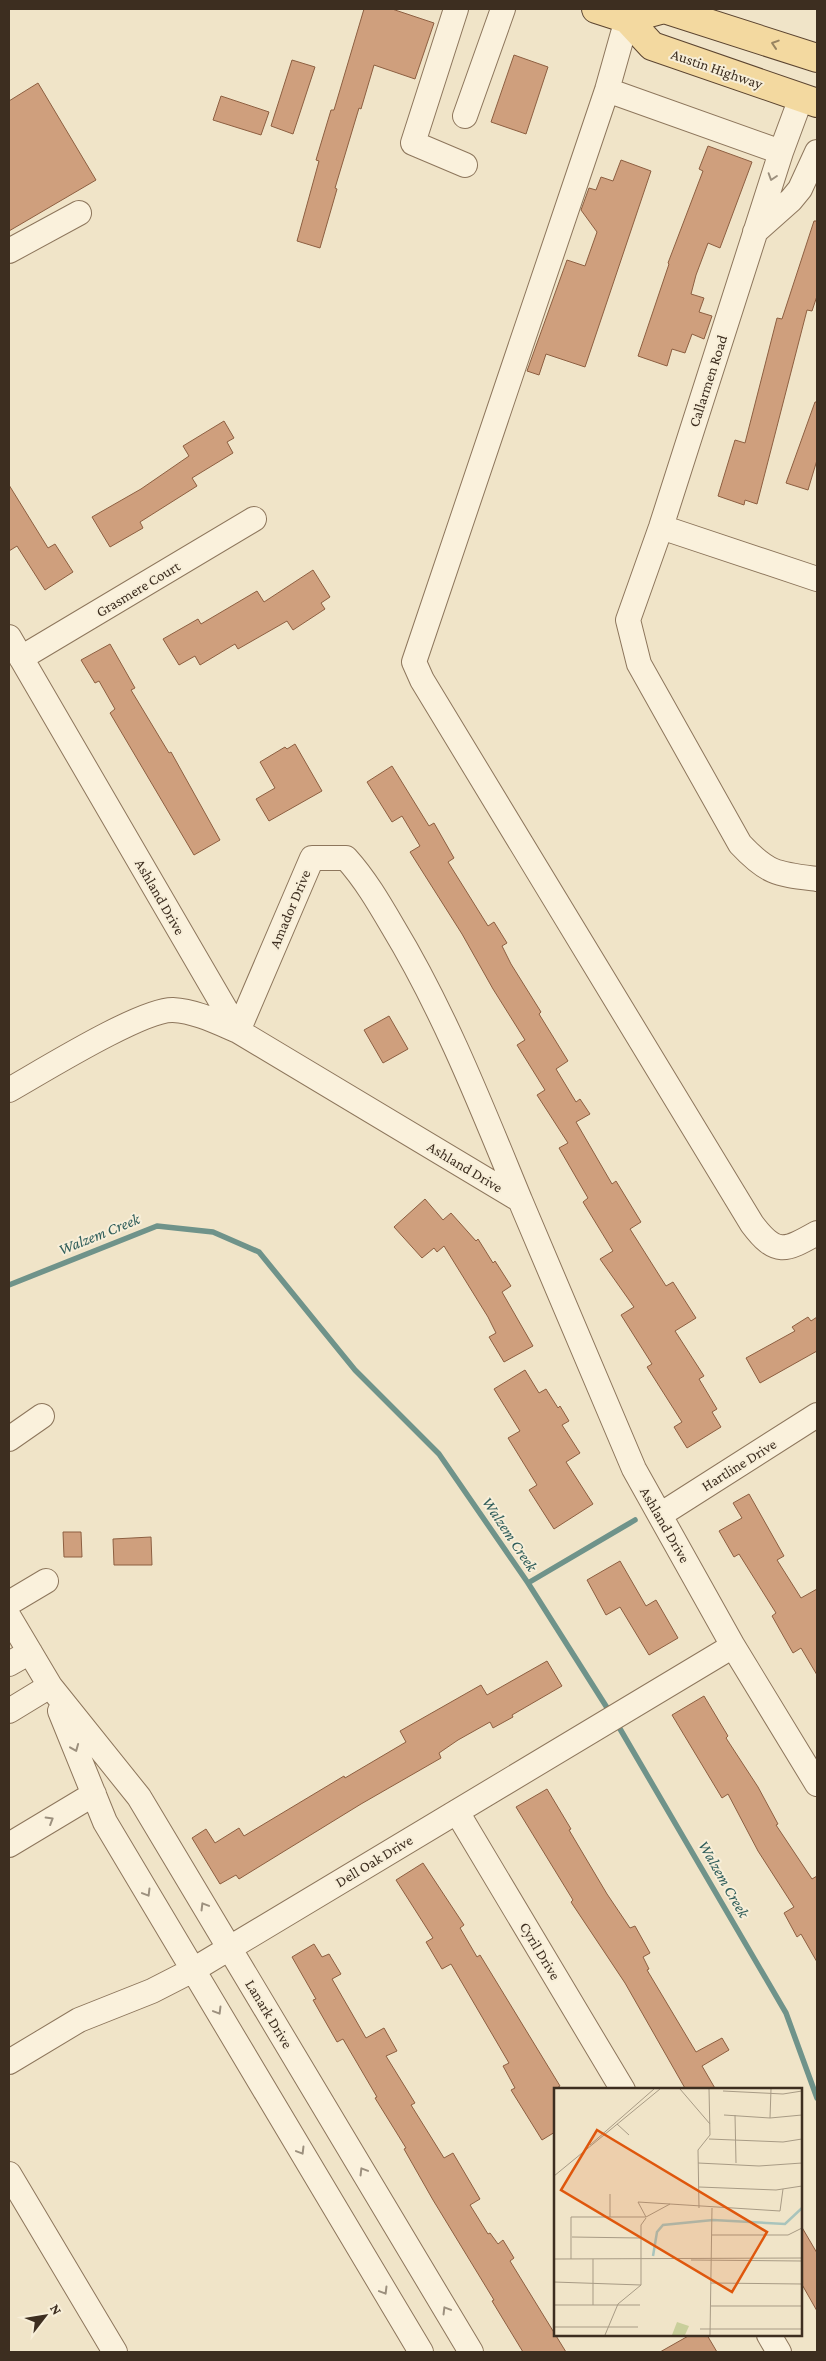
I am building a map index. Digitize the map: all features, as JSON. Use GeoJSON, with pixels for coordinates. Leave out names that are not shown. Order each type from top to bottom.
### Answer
{"type":"FeatureCollection","features":[{"type":"Feature","properties":{"kind":"main road","name":"Austin Highway"},"geometry":{"type":"LineString","coordinates":[[596,9],[626,19],[652,46],[809,101]]}},
{"type":"Feature","properties":{"kind":"main road"},"geometry":{"type":"LineString","coordinates":[[626,19],[664,9],[669,10],[817,58]]}},
{"type":"Feature","properties":{"kind":"street"},"geometry":{"type":"LineString","coordinates":[[456,9],[413,143],[465,165]]}},
{"type":"Feature","properties":{"kind":"street"},"geometry":{"type":"LineString","coordinates":[[465,116],[503,9]]}},
{"type":"Feature","properties":{"kind":"street"},"geometry":{"type":"LineString","coordinates":[[626,19],[607,90],[414,662],[422,680],[752,1224],[765,1242],[777,1247],[792,1247],[817,1233]]}},
{"type":"Feature","properties":{"kind":"street"},"geometry":{"type":"LineString","coordinates":[[607,90],[781,152]]}},
{"type":"Feature","properties":{"kind":"street","name":"Callarmen Road"},"geometry":{"type":"LineString","coordinates":[[809,101],[781,152],[661,527],[628,620],[639,664],[740,844],[758,864],[779,875],[817,879]]}},
{"type":"Feature","properties":{"kind":"street"},"geometry":{"type":"LineString","coordinates":[[755,232],[791,200],[800,189],[817,152]]}},
{"type":"Feature","properties":{"kind":"street"},"geometry":{"type":"LineString","coordinates":[[9,250],[79,214]]}},
{"type":"Feature","properties":{"kind":"street","name":"Grasmere Court"},"geometry":{"type":"LineString","coordinates":[[22,658],[254,519]]}},
{"type":"Feature","properties":{"kind":"street"},"geometry":{"type":"LineString","coordinates":[[661,527],[817,579]]}},
{"type":"Feature","properties":{"kind":"street","name":"Ashland Drive"},"geometry":{"type":"LineString","coordinates":[[9,637],[238,1031],[520,1200],[634,1469],[733,1646],[817,1784]]}},
{"type":"Feature","properties":{"kind":"street","name":"Amador Drive"},"geometry":{"type":"LineString","coordinates":[[238,1031],[312,858],[346,858],[362,876],[408,951],[455,1044],[520,1200]]}},
{"type":"Feature","properties":{"kind":"street"},"geometry":{"type":"LineString","coordinates":[[9,1090],[128,1024],[171,1010],[198,1014],[238,1031]]}},
{"type":"Feature","properties":{"kind":"street","name":"Hartline Drive"},"geometry":{"type":"LineString","coordinates":[[660,1515],[817,1415]]}},
{"type":"Feature","properties":{"kind":"street"},"geometry":{"type":"LineString","coordinates":[[9,1439],[42,1416]]}},
{"type":"Feature","properties":{"kind":"street"},"geometry":{"type":"LineString","coordinates":[[9,1603],[46,1581]]}},
{"type":"Feature","properties":{"kind":"street","name":"Lanark Drive"},"geometry":{"type":"LineString","coordinates":[[9,1617],[50,1686],[139,1797],[471,2352]]}},
{"type":"Feature","properties":{"kind":"street","name":"Dell Oak Drive"},"geometry":{"type":"LineString","coordinates":[[9,2062],[79,2020],[152,1991],[193,1970],[733,1646]]}},
{"type":"Feature","properties":{"kind":"street"},"geometry":{"type":"LineString","coordinates":[[9,1664],[30,1652]]}},
{"type":"Feature","properties":{"kind":"street"},"geometry":{"type":"LineString","coordinates":[[9,1711],[50,1686]]}},
{"type":"Feature","properties":{"kind":"street","name":"Lanark Drive"},"geometry":{"type":"LineString","coordinates":[[50,1686],[104,1822],[421,2352]]}},
{"type":"Feature","properties":{"kind":"street"},"geometry":{"type":"LineString","coordinates":[[9,1845],[94,1794]]}},
{"type":"Feature","properties":{"kind":"street","name":"Cyril Drive"},"geometry":{"type":"LineString","coordinates":[[457,1812],[622,2088]]}},
{"type":"Feature","properties":{"kind":"street"},"geometry":{"type":"LineString","coordinates":[[9,2174],[115,2352]]}},
{"type":"Feature","properties":{"kind":"street"},"geometry":{"type":"LineString","coordinates":[[770,2336],[779,2352]]}},
{"type":"Feature","properties":{"kind":"building"},"geometry":{"type":"Polygon","coordinates":[[[364,9],[392,9],[434,23],[415,79],[374,65],[335,188],[337,189],[320,248],[297,241],[319,161],[316,160],[331,110],[334,110],[364,9]]]}},
{"type":"Feature","properties":{"kind":"building"},"geometry":{"type":"Polygon","coordinates":[[[514,55],[548,67],[526,134],[491,122],[514,55]]]}},
{"type":"Feature","properties":{"kind":"building"},"geometry":{"type":"Polygon","coordinates":[[[292,60],[315,67],[293,134],[271,126],[292,60]]]}},
{"type":"Feature","properties":{"kind":"building"},"geometry":{"type":"Polygon","coordinates":[[[38,83],[96,180],[9,231],[9,101],[38,83]]]}},
{"type":"Feature","properties":{"kind":"building"},"geometry":{"type":"Polygon","coordinates":[[[221,96],[269,112],[261,135],[213,120],[221,96]]]}},
{"type":"Feature","properties":{"kind":"building"},"geometry":{"type":"Polygon","coordinates":[[[708,146],[752,162],[720,248],[708,243],[696,275],[691,294],[704,298],[699,312],[712,316],[704,339],[692,334],[685,353],[672,349],[667,366],[638,356],[668,263],[703,171],[699,169],[708,146]]]}},
{"type":"Feature","properties":{"kind":"building"},"geometry":{"type":"Polygon","coordinates":[[[621,160],[651,171],[585,367],[546,354],[539,375],[527,371],[567,260],[585,266],[597,232],[581,210],[589,188],[596,190],[601,177],[613,181],[621,160]]]}},
{"type":"Feature","properties":{"kind":"building"},"geometry":{"type":"Polygon","coordinates":[[[814,221],[817,221],[817,296],[812,311],[807,310],[757,504],[745,500],[744,505],[718,496],[735,440],[745,443],[777,318],[782,319],[814,221]]]}},
{"type":"Feature","properties":{"kind":"building"},"geometry":{"type":"Polygon","coordinates":[[[815,402],[817,402],[817,460],[808,490],[786,483],[815,402]]]}},
{"type":"Feature","properties":{"kind":"building"},"geometry":{"type":"Polygon","coordinates":[[[224,421],[234,438],[227,442],[233,453],[192,478],[197,486],[140,522],[143,528],[110,547],[92,517],[141,489],[189,456],[183,446],[224,421]]]}},
{"type":"Feature","properties":{"kind":"building"},"geometry":{"type":"Polygon","coordinates":[[[9,485],[48,548],[55,544],[73,572],[45,590],[17,546],[9,551],[9,485]]]}},
{"type":"Feature","properties":{"kind":"building"},"geometry":{"type":"Polygon","coordinates":[[[313,570],[330,597],[321,603],[325,609],[293,630],[287,621],[238,649],[235,644],[200,665],[195,656],[179,665],[163,639],[198,619],[201,624],[257,591],[264,602],[313,570]]]}},
{"type":"Feature","properties":{"kind":"building"},"geometry":{"type":"Polygon","coordinates":[[[110,644],[135,688],[131,690],[169,753],[171,752],[220,840],[194,855],[110,713],[115,709],[99,681],[95,683],[81,660],[110,644]]]}},
{"type":"Feature","properties":{"kind":"building"},"geometry":{"type":"Polygon","coordinates":[[[295,744],[322,791],[269,821],[256,799],[275,788],[260,762],[285,747],[287,749],[295,744]]]}},
{"type":"Feature","properties":{"kind":"building"},"geometry":{"type":"Polygon","coordinates":[[[392,766],[429,826],[434,823],[454,858],[448,862],[488,926],[494,922],[507,943],[502,946],[511,964],[541,1012],[539,1014],[568,1061],[556,1069],[576,1102],[580,1099],[590,1114],[576,1122],[612,1184],[616,1181],[641,1222],[630,1229],[666,1286],[673,1282],[696,1318],[675,1331],[704,1376],[699,1379],[717,1409],[712,1412],[721,1427],[687,1448],[674,1427],[682,1422],[647,1367],[652,1364],[621,1315],[634,1307],[600,1259],[613,1251],[583,1202],[588,1198],[559,1148],[568,1143],[537,1095],[545,1090],[517,1045],[525,1040],[462,934],[410,852],[420,846],[402,816],[392,822],[367,782],[392,766]]]}},
{"type":"Feature","properties":{"kind":"building"},"geometry":{"type":"Polygon","coordinates":[[[389,1016],[408,1049],[383,1063],[364,1030],[389,1016]]]}},
{"type":"Feature","properties":{"kind":"building"},"geometry":{"type":"Polygon","coordinates":[[[425,1199],[443,1220],[451,1213],[476,1241],[478,1239],[493,1263],[495,1261],[511,1286],[502,1292],[533,1346],[504,1362],[489,1337],[496,1333],[488,1317],[444,1246],[437,1252],[434,1248],[422,1258],[394,1227],[425,1199]]]}},
{"type":"Feature","properties":{"kind":"building"},"geometry":{"type":"Polygon","coordinates":[[[808,1317],[811,1321],[817,1317],[817,1351],[760,1383],[746,1358],[795,1331],[792,1327],[808,1317]]]}},
{"type":"Feature","properties":{"kind":"building"},"geometry":{"type":"Polygon","coordinates":[[[525,1370],[539,1393],[546,1389],[569,1421],[562,1425],[580,1453],[566,1462],[593,1504],[554,1529],[529,1490],[537,1485],[508,1438],[520,1431],[494,1389],[525,1370]]]}},
{"type":"Feature","properties":{"kind":"building"},"geometry":{"type":"Polygon","coordinates":[[[749,1494],[784,1556],[777,1560],[801,1598],[817,1589],[817,1675],[801,1648],[793,1653],[772,1616],[776,1613],[739,1554],[734,1557],[719,1531],[742,1518],[733,1503],[749,1494]]]}},
{"type":"Feature","properties":{"kind":"building"},"geometry":{"type":"Polygon","coordinates":[[[63,1532],[81,1532],[82,1557],[64,1557],[63,1532]]]}},
{"type":"Feature","properties":{"kind":"building"},"geometry":{"type":"Polygon","coordinates":[[[151,1537],[152,1565],[114,1565],[113,1539],[151,1537]]]}},
{"type":"Feature","properties":{"kind":"building"},"geometry":{"type":"Polygon","coordinates":[[[620,1561],[646,1606],[656,1600],[678,1638],[649,1655],[620,1607],[606,1615],[587,1580],[620,1561]]]}},
{"type":"Feature","properties":{"kind":"building"},"geometry":{"type":"Polygon","coordinates":[[[547,1661],[562,1686],[493,1728],[490,1722],[458,1740],[439,1753],[441,1758],[361,1804],[239,1879],[236,1875],[220,1884],[192,1838],[206,1829],[215,1843],[239,1828],[244,1836],[344,1776],[345,1778],[406,1742],[400,1731],[481,1685],[487,1695],[547,1661]]]}},
{"type":"Feature","properties":{"kind":"building"},"geometry":{"type":"Polygon","coordinates":[[[704,1696],[728,1736],[726,1738],[758,1787],[778,1824],[776,1825],[812,1879],[817,1876],[817,1962],[801,1934],[797,1937],[784,1913],[794,1907],[758,1851],[728,1794],[722,1798],[672,1715],[704,1696]]]}},
{"type":"Feature","properties":{"kind":"building"},"geometry":{"type":"Polygon","coordinates":[[[547,1789],[607,1894],[630,1928],[635,1926],[650,1953],[643,1957],[649,1969],[647,1970],[696,2052],[722,2038],[729,2050],[702,2066],[715,2088],[685,2088],[625,1983],[571,1902],[573,1900],[516,1807],[547,1789]]]}},
{"type":"Feature","properties":{"kind":"building"},"geometry":{"type":"Polygon","coordinates":[[[423,1863],[464,1925],[460,1928],[477,1957],[480,1955],[560,2086],[554,2088],[554,2133],[542,2140],[511,2090],[515,2088],[503,2066],[509,2063],[451,1964],[442,1969],[426,1942],[433,1938],[396,1880],[423,1863]]]}},
{"type":"Feature","properties":{"kind":"building"},"geometry":{"type":"Polygon","coordinates":[[[314,1944],[322,1957],[329,1954],[341,1974],[332,1979],[366,2038],[384,2028],[397,2051],[386,2056],[415,2103],[411,2105],[444,2158],[453,2153],[480,2199],[470,2205],[488,2234],[490,2233],[498,2244],[503,2240],[514,2258],[510,2261],[554,2332],[554,2336],[556,2336],[566,2352],[523,2352],[492,2301],[494,2300],[433,2200],[404,2149],[406,2148],[375,2098],[377,2097],[343,2039],[337,2042],[313,2000],[316,1999],[292,1957],[314,1944]]]}},
{"type":"Feature","properties":{"kind":"building"},"geometry":{"type":"Polygon","coordinates":[[[801,2226],[817,2253],[817,2311],[801,2283],[801,2226]]]}},
{"type":"Feature","properties":{"kind":"building"},"geometry":{"type":"Polygon","coordinates":[[[688,2336],[708,2336],[717,2352],[660,2352],[688,2336]]]}},
{"type":"Feature","properties":{"kind":"waterway","name":"Walzem Creek"},"geometry":{"type":"LineString","coordinates":[[9,1285],[157,1226],[213,1232],[259,1252],[355,1370],[439,1454],[528,1583],[611,1714]]}},
{"type":"Feature","properties":{"kind":"waterway"},"geometry":{"type":"LineString","coordinates":[[528,1583],[635,1520]]}},
{"type":"Feature","properties":{"kind":"waterway","name":"Walzem Creek"},"geometry":{"type":"LineString","coordinates":[[616,1722],[786,2013],[817,2098]]}}]}
